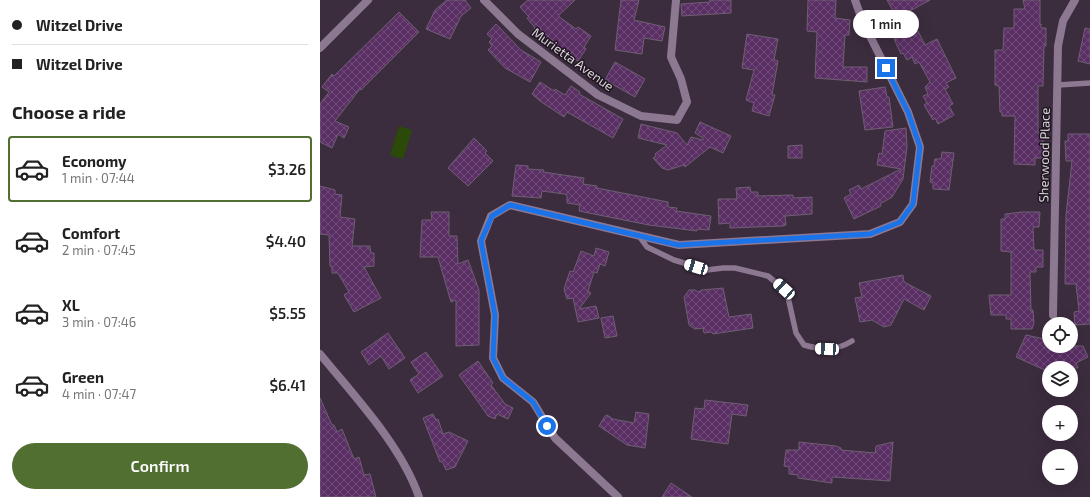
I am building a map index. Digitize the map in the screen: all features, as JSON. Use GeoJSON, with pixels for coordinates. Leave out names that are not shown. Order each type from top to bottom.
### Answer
{"type":"FeatureCollection","features":[{"type":"Feature","properties":{"kind":"street"},"geometry":{"type":"LineString","coordinates":[[320,48],[368,0]]}},
{"type":"Feature","properties":{"kind":"street","name":"Murietta Avenue"},"geometry":{"type":"LineString","coordinates":[[484,0],[518,34],[598,95],[641,116],[677,120],[687,102],[681,79],[671,57],[676,0]]}},
{"type":"Feature","properties":{"kind":"street"},"geometry":{"type":"LineString","coordinates":[[618,497],[555,438],[533,402],[503,378],[493,358],[495,315],[481,241],[492,216],[510,205],[678,245],[870,234],[900,222],[913,204],[920,147],[908,112],[862,20],[854,0]]}},
{"type":"Feature","properties":{"kind":"street","name":"Sherwood Place"},"geometry":{"type":"LineString","coordinates":[[1053,315],[1058,46],[1063,21],[1075,0]]}},
{"type":"Feature","properties":{"kind":"street"},"geometry":{"type":"LineString","coordinates":[[320,354],[396,451],[414,481],[419,497]]}},
{"type":"Feature","properties":{"kind":"lane"},"geometry":{"type":"LineString","coordinates":[[1058,85],[1090,83]]}},
{"type":"Feature","properties":{"kind":"lane"},"geometry":{"type":"LineString","coordinates":[[639,236],[647,247],[674,260],[706,270],[735,268],[768,276],[784,289],[788,297],[796,333],[804,345],[827,349],[842,348],[852,341]]}},
{"type":"Feature","properties":{"kind":"green space"},"geometry":{"type":"Polygon","coordinates":[[[399,126],[412,130],[403,159],[390,155],[399,126]]]}},
{"type":"Feature","properties":{"kind":"building"},"geometry":{"type":"Polygon","coordinates":[[[447,0],[465,0],[471,8],[461,16],[450,39],[426,29],[435,10],[447,0]]]}},
{"type":"Feature","properties":{"kind":"building"},"geometry":{"type":"Polygon","coordinates":[[[528,0],[575,0],[558,16],[576,29],[578,27],[591,36],[584,47],[586,49],[578,61],[540,36],[534,29],[535,28],[527,18],[529,17],[520,7],[528,0]]]}},
{"type":"Feature","properties":{"kind":"building"},"geometry":{"type":"Polygon","coordinates":[[[621,0],[639,0],[634,20],[665,27],[662,41],[644,38],[642,54],[615,50],[621,0]]]}},
{"type":"Feature","properties":{"kind":"building"},"geometry":{"type":"Polygon","coordinates":[[[710,0],[731,0],[731,13],[682,16],[681,4],[710,2],[710,0]]]}},
{"type":"Feature","properties":{"kind":"building"},"geometry":{"type":"Polygon","coordinates":[[[808,0],[836,0],[835,18],[850,20],[849,35],[845,35],[843,67],[867,67],[867,82],[815,78],[817,32],[807,31],[808,0]]]}},
{"type":"Feature","properties":{"kind":"building"},"geometry":{"type":"Polygon","coordinates":[[[887,0],[930,0],[897,18],[887,0]]]}},
{"type":"Feature","properties":{"kind":"building"},"geometry":{"type":"Polygon","coordinates":[[[1023,0],[1040,0],[1040,24],[1041,28],[1046,28],[1043,86],[1038,86],[1038,132],[1043,133],[1043,158],[1035,158],[1035,165],[1014,164],[1015,116],[1002,116],[1002,112],[1000,112],[999,86],[995,85],[995,50],[1003,50],[1004,28],[1014,28],[1014,9],[1025,9],[1023,0]]]}},
{"type":"Feature","properties":{"kind":"building"},"geometry":{"type":"Polygon","coordinates":[[[399,12],[419,32],[361,90],[360,89],[335,121],[349,127],[344,138],[338,134],[332,148],[320,142],[320,104],[329,92],[322,87],[332,74],[334,76],[399,12]]]}},
{"type":"Feature","properties":{"kind":"building"},"geometry":{"type":"Polygon","coordinates":[[[496,24],[521,50],[541,62],[530,82],[505,68],[488,50],[492,46],[489,42],[492,39],[487,34],[496,24]]]}},
{"type":"Feature","properties":{"kind":"building"},"geometry":{"type":"Polygon","coordinates":[[[910,24],[915,33],[918,31],[925,45],[937,39],[956,78],[946,83],[949,87],[945,89],[953,104],[949,106],[954,115],[938,124],[935,118],[933,120],[924,105],[927,103],[923,96],[928,94],[925,87],[930,82],[919,62],[915,64],[912,57],[907,60],[903,53],[901,54],[894,39],[896,38],[894,32],[910,24]]]}},
{"type":"Feature","properties":{"kind":"building"},"geometry":{"type":"Polygon","coordinates":[[[1085,28],[1090,29],[1090,64],[1078,61],[1085,28]]]}},
{"type":"Feature","properties":{"kind":"building"},"geometry":{"type":"Polygon","coordinates":[[[747,34],[778,39],[774,60],[778,61],[772,95],[775,95],[769,116],[752,111],[754,103],[746,100],[754,70],[742,68],[747,34]]]}},
{"type":"Feature","properties":{"kind":"building"},"geometry":{"type":"Polygon","coordinates":[[[615,62],[645,79],[635,97],[605,80],[615,62]]]}},
{"type":"Feature","properties":{"kind":"building"},"geometry":{"type":"Polygon","coordinates":[[[540,82],[554,91],[555,89],[565,95],[571,86],[580,92],[579,94],[623,119],[613,138],[567,112],[564,117],[540,101],[532,94],[540,82]]]}},
{"type":"Feature","properties":{"kind":"building"},"geometry":{"type":"Polygon","coordinates":[[[885,87],[887,97],[889,97],[893,127],[865,130],[859,91],[885,87]]]}},
{"type":"Feature","properties":{"kind":"building"},"geometry":{"type":"Polygon","coordinates":[[[700,122],[731,136],[723,153],[710,147],[685,167],[684,165],[668,170],[662,168],[653,158],[656,156],[655,154],[667,145],[638,138],[641,124],[677,133],[687,145],[691,137],[703,140],[703,138],[695,133],[700,122]]]}},
{"type":"Feature","properties":{"kind":"building"},"geometry":{"type":"Polygon","coordinates":[[[906,128],[907,147],[903,179],[892,197],[880,204],[881,206],[854,219],[844,198],[851,194],[849,190],[859,185],[861,189],[901,169],[877,165],[879,153],[882,154],[885,131],[906,128]]]}},
{"type":"Feature","properties":{"kind":"building"},"geometry":{"type":"Polygon","coordinates":[[[1068,134],[1090,134],[1090,324],[1078,325],[1078,317],[1074,317],[1074,312],[1079,311],[1076,284],[1065,284],[1066,215],[1072,161],[1066,161],[1065,141],[1068,141],[1068,134]]]}},
{"type":"Feature","properties":{"kind":"building"},"geometry":{"type":"Polygon","coordinates":[[[474,138],[487,151],[485,153],[493,161],[468,186],[448,168],[474,138]]]}},
{"type":"Feature","properties":{"kind":"building"},"geometry":{"type":"Polygon","coordinates":[[[802,145],[802,158],[788,158],[788,146],[802,145]]]}},
{"type":"Feature","properties":{"kind":"building"},"geometry":{"type":"Polygon","coordinates":[[[942,152],[954,153],[949,190],[933,189],[933,183],[930,182],[932,166],[934,166],[935,159],[941,159],[942,152]]]}},
{"type":"Feature","properties":{"kind":"building"},"geometry":{"type":"Polygon","coordinates":[[[516,165],[528,166],[528,169],[544,170],[543,172],[584,178],[583,184],[668,202],[668,207],[677,208],[676,211],[711,216],[709,230],[697,229],[697,231],[649,225],[579,211],[580,205],[567,203],[567,195],[564,194],[542,191],[541,198],[512,196],[516,165]]]}},
{"type":"Feature","properties":{"kind":"building"},"geometry":{"type":"Polygon","coordinates":[[[320,186],[335,190],[335,194],[342,195],[340,217],[355,219],[352,246],[370,246],[371,253],[374,253],[374,266],[364,267],[381,298],[354,312],[344,295],[349,292],[338,273],[332,273],[332,266],[330,266],[329,235],[320,234],[320,186]]]}},
{"type":"Feature","properties":{"kind":"building"},"geometry":{"type":"Polygon","coordinates":[[[750,187],[751,192],[758,192],[758,196],[793,195],[793,198],[812,197],[812,214],[785,216],[786,225],[783,226],[730,228],[730,223],[719,224],[718,199],[737,199],[736,188],[750,187]]]}},
{"type":"Feature","properties":{"kind":"building"},"geometry":{"type":"Polygon","coordinates":[[[431,212],[449,212],[449,236],[457,236],[458,264],[468,260],[479,290],[479,345],[456,346],[456,300],[451,302],[438,257],[420,257],[422,220],[432,220],[431,212]]]}},
{"type":"Feature","properties":{"kind":"building"},"geometry":{"type":"Polygon","coordinates":[[[1040,212],[1039,227],[1033,227],[1034,250],[1043,250],[1043,267],[1036,267],[1036,272],[1030,272],[1031,310],[1033,310],[1034,323],[1032,329],[1011,329],[1011,319],[1006,319],[1006,315],[991,315],[989,295],[1011,295],[1011,252],[1001,251],[1001,219],[1005,219],[1005,214],[1040,212]]]}},
{"type":"Feature","properties":{"kind":"building"},"geometry":{"type":"Polygon","coordinates":[[[596,248],[609,252],[605,266],[600,264],[597,273],[594,272],[588,291],[591,293],[579,309],[596,306],[599,318],[578,322],[573,298],[567,299],[564,289],[570,271],[573,272],[581,251],[594,256],[596,248]]]}},
{"type":"Feature","properties":{"kind":"building"},"geometry":{"type":"Polygon","coordinates":[[[903,275],[904,282],[931,296],[924,310],[904,299],[891,325],[884,327],[872,320],[860,322],[855,298],[862,297],[859,283],[903,275]]]}},
{"type":"Feature","properties":{"kind":"building"},"geometry":{"type":"Polygon","coordinates":[[[723,288],[729,317],[751,314],[753,328],[713,334],[712,332],[704,333],[703,328],[695,329],[689,325],[684,297],[689,290],[695,290],[698,292],[702,290],[723,288]]]}},
{"type":"Feature","properties":{"kind":"building"},"geometry":{"type":"Polygon","coordinates":[[[613,316],[617,336],[605,338],[601,318],[613,316]]]}},
{"type":"Feature","properties":{"kind":"building"},"geometry":{"type":"Polygon","coordinates":[[[388,333],[405,358],[389,369],[381,356],[369,365],[361,352],[388,333]]]}},
{"type":"Feature","properties":{"kind":"building"},"geometry":{"type":"Polygon","coordinates":[[[1026,335],[1042,338],[1042,353],[1078,353],[1078,346],[1083,346],[1088,357],[1078,362],[1042,361],[1042,369],[1016,357],[1026,335]]]}},
{"type":"Feature","properties":{"kind":"building"},"geometry":{"type":"Polygon","coordinates":[[[426,352],[443,376],[418,393],[410,380],[419,374],[411,362],[426,352]]]}},
{"type":"Feature","properties":{"kind":"building"},"geometry":{"type":"Polygon","coordinates":[[[478,361],[493,383],[491,385],[505,404],[513,408],[508,419],[497,414],[495,419],[488,416],[459,375],[478,361]]]}},
{"type":"Feature","properties":{"kind":"building"},"geometry":{"type":"Polygon","coordinates":[[[320,398],[332,425],[334,425],[337,432],[342,429],[354,459],[359,457],[364,475],[370,474],[376,497],[320,497],[320,398]]]}},
{"type":"Feature","properties":{"kind":"building"},"geometry":{"type":"Polygon","coordinates":[[[705,400],[748,405],[746,416],[732,414],[728,444],[691,439],[695,408],[704,409],[705,400]]]}},
{"type":"Feature","properties":{"kind":"building"},"geometry":{"type":"Polygon","coordinates":[[[636,412],[649,414],[645,448],[627,445],[599,426],[607,415],[613,419],[634,423],[636,412]]]}},
{"type":"Feature","properties":{"kind":"building"},"geometry":{"type":"Polygon","coordinates":[[[433,414],[436,420],[438,419],[443,434],[449,432],[468,441],[455,467],[446,470],[442,461],[440,462],[423,418],[433,414]]]}},
{"type":"Feature","properties":{"kind":"building"},"geometry":{"type":"Polygon","coordinates":[[[799,442],[836,446],[841,448],[841,450],[875,453],[876,446],[893,442],[890,481],[832,477],[832,483],[798,478],[798,475],[789,474],[789,467],[784,466],[786,450],[799,450],[799,442]]]}},
{"type":"Feature","properties":{"kind":"building"},"geometry":{"type":"Polygon","coordinates":[[[671,483],[692,497],[662,497],[671,483]]]}},
{"type":"Feature","properties":{"kind":"route"},"geometry":{"type":"LineString","coordinates":[[547,426],[533,402],[503,378],[493,358],[495,315],[481,241],[492,216],[510,205],[678,245],[826,235],[870,234],[900,222],[913,204],[920,147],[908,112],[886,68]]}}]}
